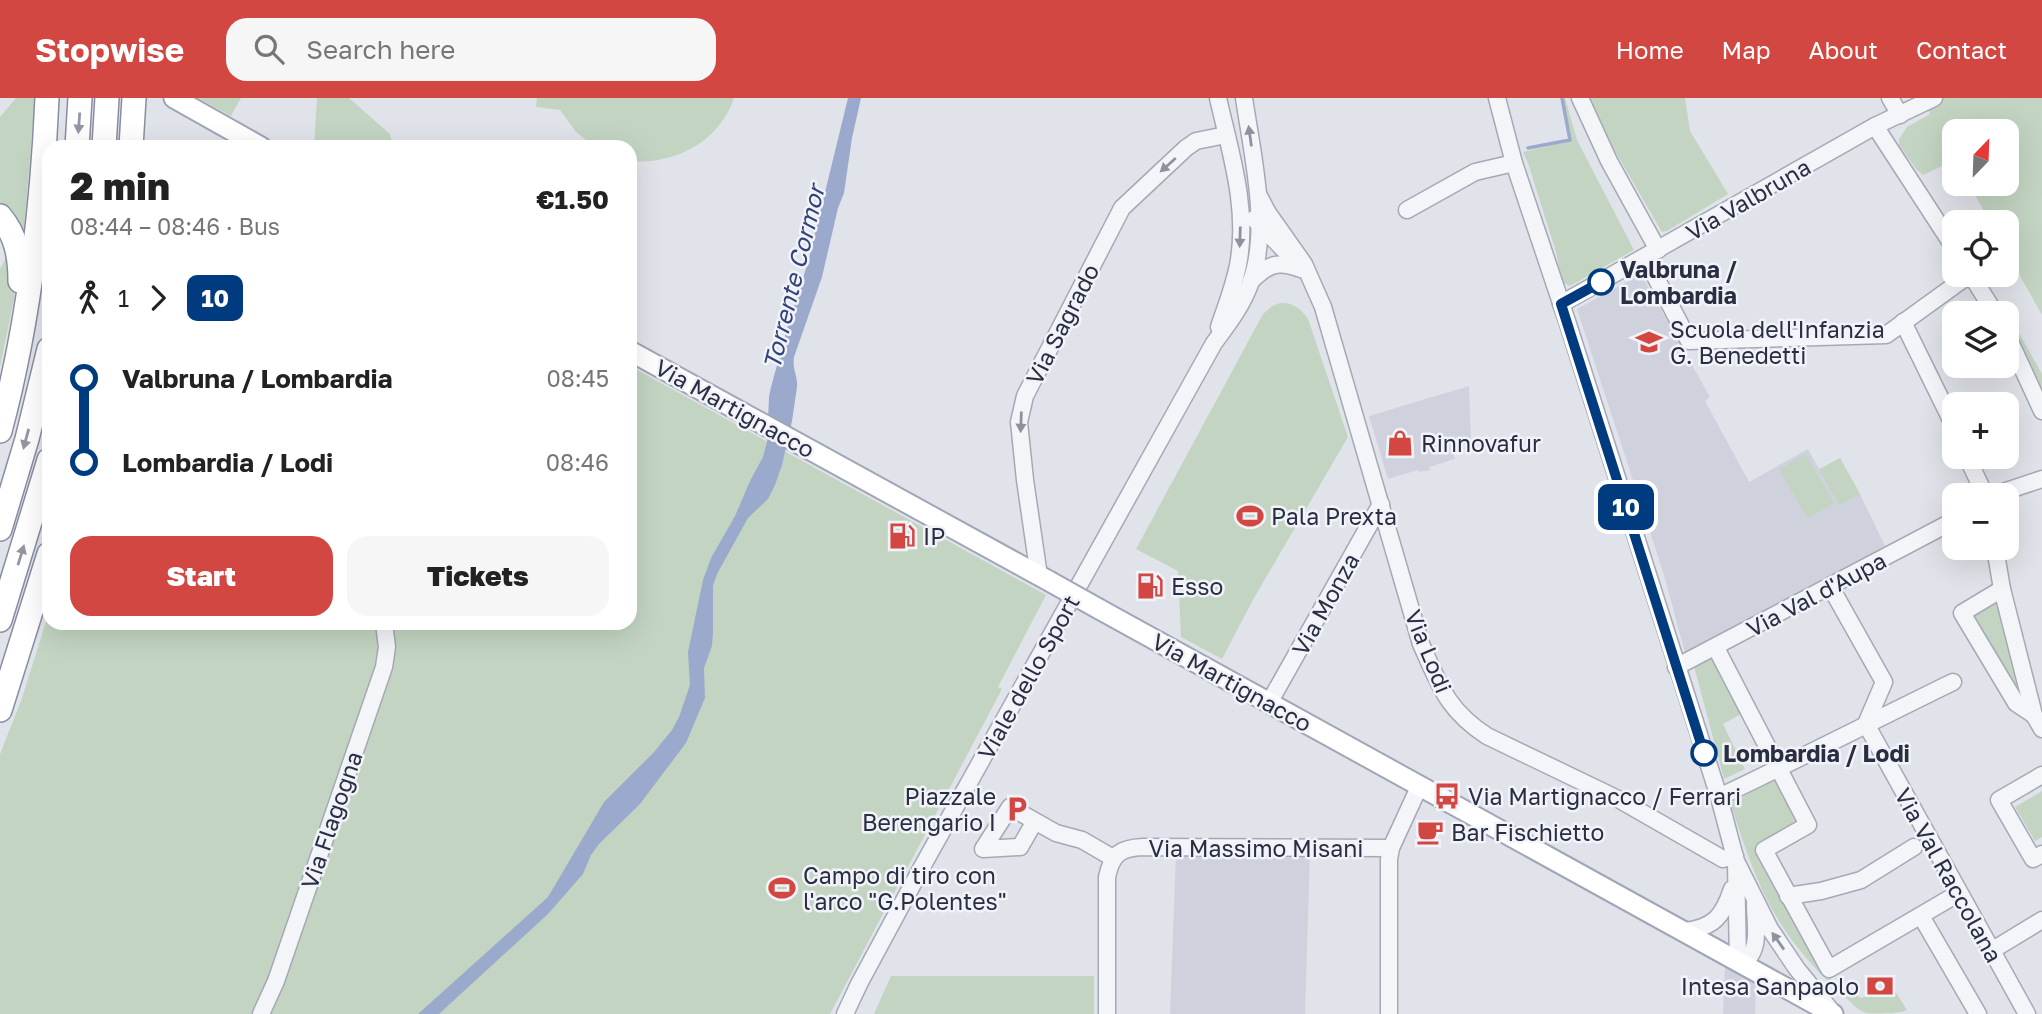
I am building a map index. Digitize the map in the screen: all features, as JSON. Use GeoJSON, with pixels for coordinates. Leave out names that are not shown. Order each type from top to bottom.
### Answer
{"type":"FeatureCollection","features":[{"type":"Feature","properties":{"kind":"highway"},"geometry":{"type":"LineString","coordinates":[[45,140],[47,98]]}},
{"type":"Feature","properties":{"kind":"highway"},"geometry":{"type":"LineString","coordinates":[[77,140],[80,98]]}},
{"type":"Feature","properties":{"kind":"highway"},"geometry":{"type":"LineString","coordinates":[[104,140],[107,98]]}},
{"type":"Feature","properties":{"kind":"highway"},"geometry":{"type":"LineString","coordinates":[[131,140],[134,98]]}},
{"type":"Feature","properties":{"kind":"highway"},"geometry":{"type":"LineString","coordinates":[[0,431],[17,364],[42,175]]}},
{"type":"Feature","properties":{"kind":"highway"},"geometry":{"type":"LineString","coordinates":[[0,216],[11,231],[17,246],[20,267],[17,364]]}},
{"type":"Feature","properties":{"kind":"highway"},"geometry":{"type":"LineString","coordinates":[[0,529],[42,378]]}},
{"type":"Feature","properties":{"kind":"highway"},"geometry":{"type":"LineString","coordinates":[[0,620],[42,483]]}},
{"type":"Feature","properties":{"kind":"highway"},"geometry":{"type":"LineString","coordinates":[[0,710],[42,577]]}},
{"type":"Feature","properties":{"kind":"highway"},"geometry":{"type":"LineString","coordinates":[[27,625],[42,595]]}},
{"type":"Feature","properties":{"kind":"main road"},"geometry":{"type":"LineString","coordinates":[[174,98],[249,140]]}},
{"type":"Feature","properties":{"kind":"main road","name":"Via Martignacco"},"geometry":{"type":"LineString","coordinates":[[637,355],[1834,1014]]}},
{"type":"Feature","properties":{"kind":"street","name":"Viale dello Sport"},"geometry":{"type":"LineString","coordinates":[[1214,343],[1231,293],[1241,232],[1239,197],[1218,98]]}},
{"type":"Feature","properties":{"kind":"street","name":"Viale dello Sport"},"geometry":{"type":"LineString","coordinates":[[845,1014],[902,903],[1214,343],[1241,304],[1251,281],[1258,249],[1259,224],[1258,194],[1244,98]]}},
{"type":"Feature","properties":{"kind":"street"},"geometry":{"type":"LineString","coordinates":[[1497,98],[1514,163],[1718,797],[1735,858],[1777,939],[1834,1014]]}},
{"type":"Feature","properties":{"kind":"street"},"geometry":{"type":"LineString","coordinates":[[1580,98],[1689,341],[1886,335],[1953,287]]}},
{"type":"Feature","properties":{"kind":"street"},"geometry":{"type":"LineString","coordinates":[[1890,98],[1900,115]]}},
{"type":"Feature","properties":{"kind":"street","name":"Via Valbruna"},"geometry":{"type":"LineString","coordinates":[[1561,304],[1875,126],[1934,98]]}},
{"type":"Feature","properties":{"kind":"street"},"geometry":{"type":"LineString","coordinates":[[1875,126],[1942,229]]}},
{"type":"Feature","properties":{"kind":"street","name":"Via Sagrado"},"geometry":{"type":"LineString","coordinates":[[1044,578],[1025,480],[1019,422],[1025,396],[1122,208],[1196,141],[1227,135]]}},
{"type":"Feature","properties":{"kind":"street"},"geometry":{"type":"LineString","coordinates":[[1407,211],[1475,173],[1514,163]]}},
{"type":"Feature","properties":{"kind":"street","name":"Via Lodi"},"geometry":{"type":"LineString","coordinates":[[1258,194],[1268,213],[1296,249],[1323,307],[1422,644],[1455,710],[1487,736],[1620,800],[1723,859],[1735,858]]}},
{"type":"Feature","properties":{"kind":"street","name":"Via Lodi"},"geometry":{"type":"LineString","coordinates":[[1239,197],[1250,214],[1312,284]]}},
{"type":"Feature","properties":{"kind":"street"},"geometry":{"type":"LineString","coordinates":[[1251,281],[1276,264],[1282,263],[1301,269]]}},
{"type":"Feature","properties":{"kind":"street"},"geometry":{"type":"LineString","coordinates":[[1903,322],[1942,402]]}},
{"type":"Feature","properties":{"kind":"street"},"geometry":{"type":"LineString","coordinates":[[2019,361],[2042,411]]}},
{"type":"Feature","properties":{"kind":"street"},"geometry":{"type":"LineString","coordinates":[[2019,487],[2042,479]]}},
{"type":"Feature","properties":{"kind":"street","name":"Via Monza"},"geometry":{"type":"LineString","coordinates":[[1269,703],[1381,505]]}},
{"type":"Feature","properties":{"kind":"street","name":"Via Val d'Aupa"},"geometry":{"type":"LineString","coordinates":[[1676,667],[1942,527]]}},
{"type":"Feature","properties":{"kind":"street"},"geometry":{"type":"LineString","coordinates":[[1997,560],[2002,589],[2039,718]]}},
{"type":"Feature","properties":{"kind":"street"},"geometry":{"type":"LineString","coordinates":[[1830,586],[1884,682],[1866,724]]}},
{"type":"Feature","properties":{"kind":"street"},"geometry":{"type":"LineString","coordinates":[[2002,589],[1962,613],[2016,703],[2039,718]]}},
{"type":"Feature","properties":{"kind":"street","name":"Via Flagogna"},"geometry":{"type":"LineString","coordinates":[[261,1014],[276,981],[384,667],[387,647],[385,630]]}},
{"type":"Feature","properties":{"kind":"street"},"geometry":{"type":"LineString","coordinates":[[1716,648],[1808,825],[1764,850],[1829,969],[1959,893]]}},
{"type":"Feature","properties":{"kind":"street"},"geometry":{"type":"LineString","coordinates":[[1718,797],[1780,769],[1953,682]]}},
{"type":"Feature","properties":{"kind":"street","name":"Via Val Raccolana"},"geometry":{"type":"LineString","coordinates":[[1866,724],[2026,1014]]}},
{"type":"Feature","properties":{"kind":"street"},"geometry":{"type":"LineString","coordinates":[[2042,775],[1998,800],[2033,859],[2042,854]]}},
{"type":"Feature","properties":{"kind":"street"},"geometry":{"type":"LineString","coordinates":[[1389,1014],[1388,859],[1419,787]]}},
{"type":"Feature","properties":{"kind":"street"},"geometry":{"type":"LineString","coordinates":[[1035,821],[1056,833],[1082,839],[1113,858],[1107,877],[1107,1014]]}},
{"type":"Feature","properties":{"kind":"street"},"geometry":{"type":"LineString","coordinates":[[1788,896],[1821,891],[1861,880],[1914,847]]}},
{"type":"Feature","properties":{"kind":"street","name":"Via Massimo Misani"},"geometry":{"type":"LineString","coordinates":[[1113,858],[1121,851],[1136,848],[1391,848]]}},
{"type":"Feature","properties":{"kind":"street"},"geometry":{"type":"LineString","coordinates":[[1735,858],[1740,962],[1751,958],[1755,946],[1755,898]]}},
{"type":"Feature","properties":{"kind":"street"},"geometry":{"type":"LineString","coordinates":[[1684,931],[1704,927],[1721,914],[1735,880]]}},
{"type":"Feature","properties":{"kind":"street"},"geometry":{"type":"LineString","coordinates":[[1921,915],[1978,1014]]}},
{"type":"Feature","properties":{"kind":"street"},"geometry":{"type":"LineString","coordinates":[[1991,951],[2042,920]]}},
{"type":"Feature","properties":{"kind":"shaded area"},"geometry":{"type":"Polygon","coordinates":[[[1641,274],[1710,397],[1705,401],[1749,482],[1808,449],[1819,469],[1840,458],[1886,548],[1685,653],[1664,575],[1577,309],[1641,274]]]}},
{"type":"Feature","properties":{"kind":"shaded area"},"geometry":{"type":"Polygon","coordinates":[[[1469,386],[1471,443],[1452,448],[1455,459],[1429,467],[1430,470],[1418,470],[1388,479],[1369,416],[1469,386]]]}},
{"type":"Feature","properties":{"kind":"shaded area"},"geometry":{"type":"Polygon","coordinates":[[[1176,853],[1310,853],[1305,1014],[1170,1014],[1176,853]]]}},
{"type":"Feature","properties":{"kind":"shaded area"},"geometry":{"type":"Polygon","coordinates":[[[1725,966],[1756,982],[1755,1014],[1723,1014],[1725,966]]]}},
{"type":"Feature","properties":{"kind":"green space"},"geometry":{"type":"Polygon","coordinates":[[[16,98],[35,98],[23,239],[10,215],[0,204],[0,117],[16,98]]]}},
{"type":"Feature","properties":{"kind":"green space"},"geometry":{"type":"Polygon","coordinates":[[[198,98],[241,98],[231,116],[198,98]]]}},
{"type":"Feature","properties":{"kind":"green space"},"geometry":{"type":"Polygon","coordinates":[[[317,98],[349,98],[390,134],[391,140],[314,140],[317,98]]]}},
{"type":"Feature","properties":{"kind":"green space"},"geometry":{"type":"Polygon","coordinates":[[[537,98],[734,98],[718,127],[693,148],[663,159],[647,161],[637,161],[637,140],[586,140],[576,132],[560,110],[536,107],[537,98]]]}},
{"type":"Feature","properties":{"kind":"green space"},"geometry":{"type":"Polygon","coordinates":[[[1562,98],[1565,98],[1577,140],[1634,250],[1570,286],[1562,282],[1556,252],[1523,152],[1571,141],[1562,98]]]}},
{"type":"Feature","properties":{"kind":"green space"},"geometry":{"type":"Polygon","coordinates":[[[1589,98],[1685,98],[1690,131],[1728,194],[1662,232],[1612,146],[1589,98]]]}},
{"type":"Feature","properties":{"kind":"green space"},"geometry":{"type":"Polygon","coordinates":[[[1934,98],[2042,98],[2042,315],[2019,274],[2019,210],[1983,210],[1976,196],[2020,196],[2020,119],[1942,119],[1942,166],[1923,175],[1899,145],[1899,139],[1907,127],[1930,114],[1924,104],[1934,98]]]}},
{"type":"Feature","properties":{"kind":"green space"},"geometry":{"type":"Polygon","coordinates":[[[11,248],[16,277],[14,299],[0,367],[0,269],[11,248]]]}},
{"type":"Feature","properties":{"kind":"green space"},"geometry":{"type":"Polygon","coordinates":[[[1280,303],[1296,307],[1308,319],[1348,437],[1254,598],[1222,659],[1181,637],[1178,571],[1136,549],[1263,314],[1280,303]]]}},
{"type":"Feature","properties":{"kind":"green space"},"geometry":{"type":"Polygon","coordinates":[[[2019,333],[2042,374],[2042,391],[2019,344],[2019,333]]]}},
{"type":"Feature","properties":{"kind":"green space"},"geometry":{"type":"Polygon","coordinates":[[[637,370],[1046,595],[998,687],[1002,689],[830,1014],[0,1014],[0,754],[21,701],[43,630],[637,630],[637,370]]]}},
{"type":"Feature","properties":{"kind":"green space"},"geometry":{"type":"Polygon","coordinates":[[[1806,454],[1834,503],[1807,518],[1779,469],[1806,454]]]}},
{"type":"Feature","properties":{"kind":"green space"},"geometry":{"type":"Polygon","coordinates":[[[1840,458],[1860,494],[1839,505],[1819,470],[1840,458]]]}},
{"type":"Feature","properties":{"kind":"green space"},"geometry":{"type":"Polygon","coordinates":[[[2000,597],[2018,690],[1972,615],[2000,597]]]}},
{"type":"Feature","properties":{"kind":"green space"},"geometry":{"type":"Polygon","coordinates":[[[1715,654],[1745,712],[1723,724],[1745,769],[1724,779],[1694,666],[1715,654]]]}},
{"type":"Feature","properties":{"kind":"green space"},"geometry":{"type":"Polygon","coordinates":[[[1779,775],[1803,824],[1758,847],[1832,972],[1830,978],[1850,997],[1855,994],[1861,998],[1890,983],[1907,1010],[1875,1014],[1857,1008],[1802,953],[1768,902],[1730,802],[1779,775]]]}},
{"type":"Feature","properties":{"kind":"green space"},"geometry":{"type":"Polygon","coordinates":[[[2042,791],[2042,837],[2035,841],[2015,807],[2042,791]]]}},
{"type":"Feature","properties":{"kind":"green space"},"geometry":{"type":"Polygon","coordinates":[[[891,976],[1094,976],[1094,1014],[874,1014],[891,976]]]}},
{"type":"Feature","properties":{"kind":"water"},"geometry":{"type":"Polygon","coordinates":[[[848,98],[861,98],[844,193],[822,277],[794,357],[797,387],[782,465],[768,499],[748,518],[717,574],[713,586],[712,646],[704,668],[705,698],[686,743],[640,804],[599,844],[583,874],[548,914],[439,1014],[418,1014],[548,897],[604,802],[654,752],[679,717],[690,685],[688,652],[703,580],[711,558],[735,516],[763,457],[767,442],[771,387],[808,262],[848,98]]]}},
{"type":"Feature","properties":{"kind":"waterway"},"geometry":{"type":"LineString","coordinates":[[1528,148],[1570,140],[1562,98]]}},
{"type":"Feature","properties":{"kind":"bus line","name":"10"},"geometry":{"type":"LineString","coordinates":[[1601,282],[1561,304],[1704,753]]}},
{"type":"Feature","properties":{"kind":"place","name":"Valbruna / Lombardia"},"geometry":{"type":"Point","coordinates":[1601,282]}},
{"type":"Feature","properties":{"kind":"place","name":"Scuola dell'Infanzia G. Benedetti"},"geometry":{"type":"Point","coordinates":[1649,342]}},
{"type":"Feature","properties":{"kind":"place","name":"Rinnovafur"},"geometry":{"type":"Point","coordinates":[1400,443]}},
{"type":"Feature","properties":{"kind":"place","name":"Pala Prexta"},"geometry":{"type":"Point","coordinates":[1250,516]}},
{"type":"Feature","properties":{"kind":"place","name":"IP"},"geometry":{"type":"Point","coordinates":[902,536]}},
{"type":"Feature","properties":{"kind":"place","name":"Esso"},"geometry":{"type":"Point","coordinates":[1150,586]}},
{"type":"Feature","properties":{"kind":"place","name":"Lombardia / Lodi"},"geometry":{"type":"Point","coordinates":[1704,753]}},
{"type":"Feature","properties":{"kind":"place","name":"Via Martignacco / Ferrari"},"geometry":{"type":"Point","coordinates":[1447,796]}},
{"type":"Feature","properties":{"kind":"place","name":"Piazzale Berengario I"},"geometry":{"type":"Point","coordinates":[1017,809]}},
{"type":"Feature","properties":{"kind":"place","name":"Bar Fischietto"},"geometry":{"type":"Point","coordinates":[1430,832]}},
{"type":"Feature","properties":{"kind":"place","name":"Campo di tiro con l'arco \"G.Polentes\""},"geometry":{"type":"Point","coordinates":[782,888]}},
{"type":"Feature","properties":{"kind":"place","name":"Intesa Sanpaolo"},"geometry":{"type":"Point","coordinates":[1880,986]}},
{"type":"Feature","properties":{"kind":"water label","name":"Torrente Cormor"},"geometry":{"type":"Point","coordinates":[793,277]}}]}
